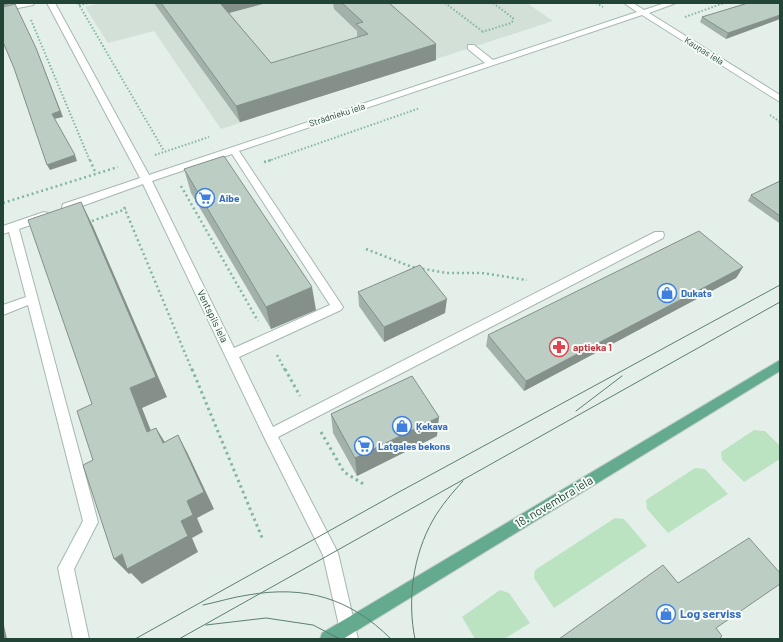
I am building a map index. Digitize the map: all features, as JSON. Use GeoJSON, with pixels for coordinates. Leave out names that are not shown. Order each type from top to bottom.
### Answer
{"type":"FeatureCollection","features":[{"type":"Feature","properties":{"kind":"main road","name":"18. novembra iela"},"geometry":{"type":"LineString","coordinates":[[328,639],[349,633],[780,365]]}},
{"type":"Feature","properties":{"kind":"street","name":"Ventspils iela"},"geometry":{"type":"LineString","coordinates":[[51,3],[137,161],[270,435],[330,553],[349,633]]}},
{"type":"Feature","properties":{"kind":"street","name":"Kauņas iela"},"geometry":{"type":"LineString","coordinates":[[628,3],[780,99]]}},
{"type":"Feature","properties":{"kind":"street","name":"Strādnieku iela"},"geometry":{"type":"LineString","coordinates":[[8,228],[145,180],[672,3]]}},
{"type":"Feature","properties":{"kind":"street"},"geometry":{"type":"LineString","coordinates":[[3,9],[27,4]]}},
{"type":"Feature","properties":{"kind":"street"},"geometry":{"type":"LineString","coordinates":[[471,47],[492,64]]}},
{"type":"Feature","properties":{"kind":"street"},"geometry":{"type":"LineString","coordinates":[[231,354],[336,307],[234,150]]}},
{"type":"Feature","properties":{"kind":"street"},"geometry":{"type":"LineString","coordinates":[[8,228],[32,299],[92,522],[66,568],[81,638]]}},
{"type":"Feature","properties":{"kind":"street"},"geometry":{"type":"LineString","coordinates":[[270,435],[659,235]]}},
{"type":"Feature","properties":{"kind":"street"},"geometry":{"type":"LineString","coordinates":[[3,310],[32,299]]}},
{"type":"Feature","properties":{"kind":"path"},"geometry":{"type":"LineString","coordinates":[[3,203],[137,161],[164,151],[78,4],[88,3]]}},
{"type":"Feature","properties":{"kind":"path"},"geometry":{"type":"LineString","coordinates":[[446,3],[486,34]]}},
{"type":"Feature","properties":{"kind":"path"},"geometry":{"type":"LineString","coordinates":[[482,32],[511,23],[513,21],[513,18],[493,3]]}},
{"type":"Feature","properties":{"kind":"path"},"geometry":{"type":"LineString","coordinates":[[680,18],[724,3]]}},
{"type":"Feature","properties":{"kind":"path"},"geometry":{"type":"LineString","coordinates":[[27,4],[95,173],[126,209],[263,540]]}},
{"type":"Feature","properties":{"kind":"path"},"geometry":{"type":"LineString","coordinates":[[90,222],[126,209]]}},
{"type":"Feature","properties":{"kind":"path"},"geometry":{"type":"LineString","coordinates":[[366,249],[412,267],[447,273],[482,273],[526,279],[559,287]]}},
{"type":"Feature","properties":{"kind":"shaded area"},"geometry":{"type":"Polygon","coordinates":[[[101,3],[527,3],[553,21],[221,129],[154,31],[108,43],[85,7],[101,3]]]}},
{"type":"Feature","properties":{"kind":"green space"},"geometry":{"type":"Polygon","coordinates":[[[754,430],[765,431],[780,446],[780,459],[744,482],[722,460],[721,452],[754,430]]]}},
{"type":"Feature","properties":{"kind":"green space"},"geometry":{"type":"Polygon","coordinates":[[[695,468],[705,469],[728,494],[668,533],[647,509],[646,500],[695,468]]]}},
{"type":"Feature","properties":{"kind":"green space"},"geometry":{"type":"Polygon","coordinates":[[[615,518],[624,519],[647,546],[554,608],[534,578],[535,570],[615,518]]]}},
{"type":"Feature","properties":{"kind":"green space"},"geometry":{"type":"Polygon","coordinates":[[[500,590],[509,593],[530,623],[504,639],[475,639],[462,617],[500,590]]]}},
{"type":"Feature","properties":{"kind":"building"},"geometry":{"type":"Polygon","coordinates":[[[161,3],[220,3],[271,63],[368,34],[356,24],[363,22],[342,3],[389,3],[436,44],[236,106],[161,3]]]}},
{"type":"Feature","properties":{"kind":"building"},"geometry":{"type":"Polygon","coordinates":[[[748,3],[780,3],[780,15],[728,33],[702,17],[748,3]]]}},
{"type":"Feature","properties":{"kind":"building"},"geometry":{"type":"Polygon","coordinates":[[[15,4],[36,48],[60,111],[52,114],[75,155],[47,165],[14,68],[3,42],[3,7],[15,4]]]}},
{"type":"Feature","properties":{"kind":"building"},"geometry":{"type":"Polygon","coordinates":[[[224,156],[312,287],[266,307],[184,169],[224,156]]]}},
{"type":"Feature","properties":{"kind":"building"},"geometry":{"type":"Polygon","coordinates":[[[780,181],[780,216],[751,195],[780,181]]]}},
{"type":"Feature","properties":{"kind":"building"},"geometry":{"type":"Polygon","coordinates":[[[81,202],[156,377],[130,388],[147,432],[156,428],[163,443],[178,435],[204,492],[187,501],[193,515],[181,521],[188,536],[127,569],[122,554],[114,559],[83,465],[93,460],[77,411],[92,404],[28,220],[81,202]]]}},
{"type":"Feature","properties":{"kind":"building"},"geometry":{"type":"Polygon","coordinates":[[[699,231],[743,267],[526,381],[488,335],[699,231]]]}},
{"type":"Feature","properties":{"kind":"building"},"geometry":{"type":"Polygon","coordinates":[[[420,265],[447,299],[384,327],[358,292],[420,265]]]}},
{"type":"Feature","properties":{"kind":"building"},"geometry":{"type":"Polygon","coordinates":[[[412,376],[439,417],[355,458],[331,414],[412,376]]]}},
{"type":"Feature","properties":{"kind":"building"},"geometry":{"type":"Polygon","coordinates":[[[749,538],[780,573],[780,584],[716,628],[722,636],[719,639],[559,639],[663,565],[678,583],[749,538]]]}},
{"type":"Feature","properties":{"kind":"tram line"},"geometry":{"type":"LineString","coordinates":[[135,639],[399,492],[780,285]]}},
{"type":"Feature","properties":{"kind":"tram line"},"geometry":{"type":"LineString","coordinates":[[261,593],[780,302]]}},
{"type":"Feature","properties":{"kind":"tram line"},"geometry":{"type":"LineString","coordinates":[[576,411],[622,376]]}},
{"type":"Feature","properties":{"kind":"tram line"},"geometry":{"type":"LineString","coordinates":[[415,639],[412,593],[416,563],[426,534],[433,520],[463,481]]}},
{"type":"Feature","properties":{"kind":"tram line"},"geometry":{"type":"LineString","coordinates":[[261,593],[289,592],[326,598],[343,604],[359,613],[391,639]]}},
{"type":"Feature","properties":{"kind":"tram line"},"geometry":{"type":"LineString","coordinates":[[179,639],[261,593]]}},
{"type":"Feature","properties":{"kind":"tram line"},"geometry":{"type":"LineString","coordinates":[[203,605],[261,593]]}},
{"type":"Feature","properties":{"kind":"tram line"},"geometry":{"type":"LineString","coordinates":[[206,625],[266,618],[313,625],[340,639]]}},
{"type":"Feature","properties":{"kind":"place","name":"Aibe"},"geometry":{"type":"Point","coordinates":[205,198]}},
{"type":"Feature","properties":{"kind":"place","name":"Dukats"},"geometry":{"type":"Point","coordinates":[667,293]}},
{"type":"Feature","properties":{"kind":"place","name":"aptieka 1"},"geometry":{"type":"Point","coordinates":[559,347]}},
{"type":"Feature","properties":{"kind":"place","name":"Ķekava"},"geometry":{"type":"Point","coordinates":[402,426]}},
{"type":"Feature","properties":{"kind":"place","name":"Latgales bekons"},"geometry":{"type":"Point","coordinates":[364,446]}},
{"type":"Feature","properties":{"kind":"place","name":"Log serviss"},"geometry":{"type":"Point","coordinates":[666,614]}}]}
